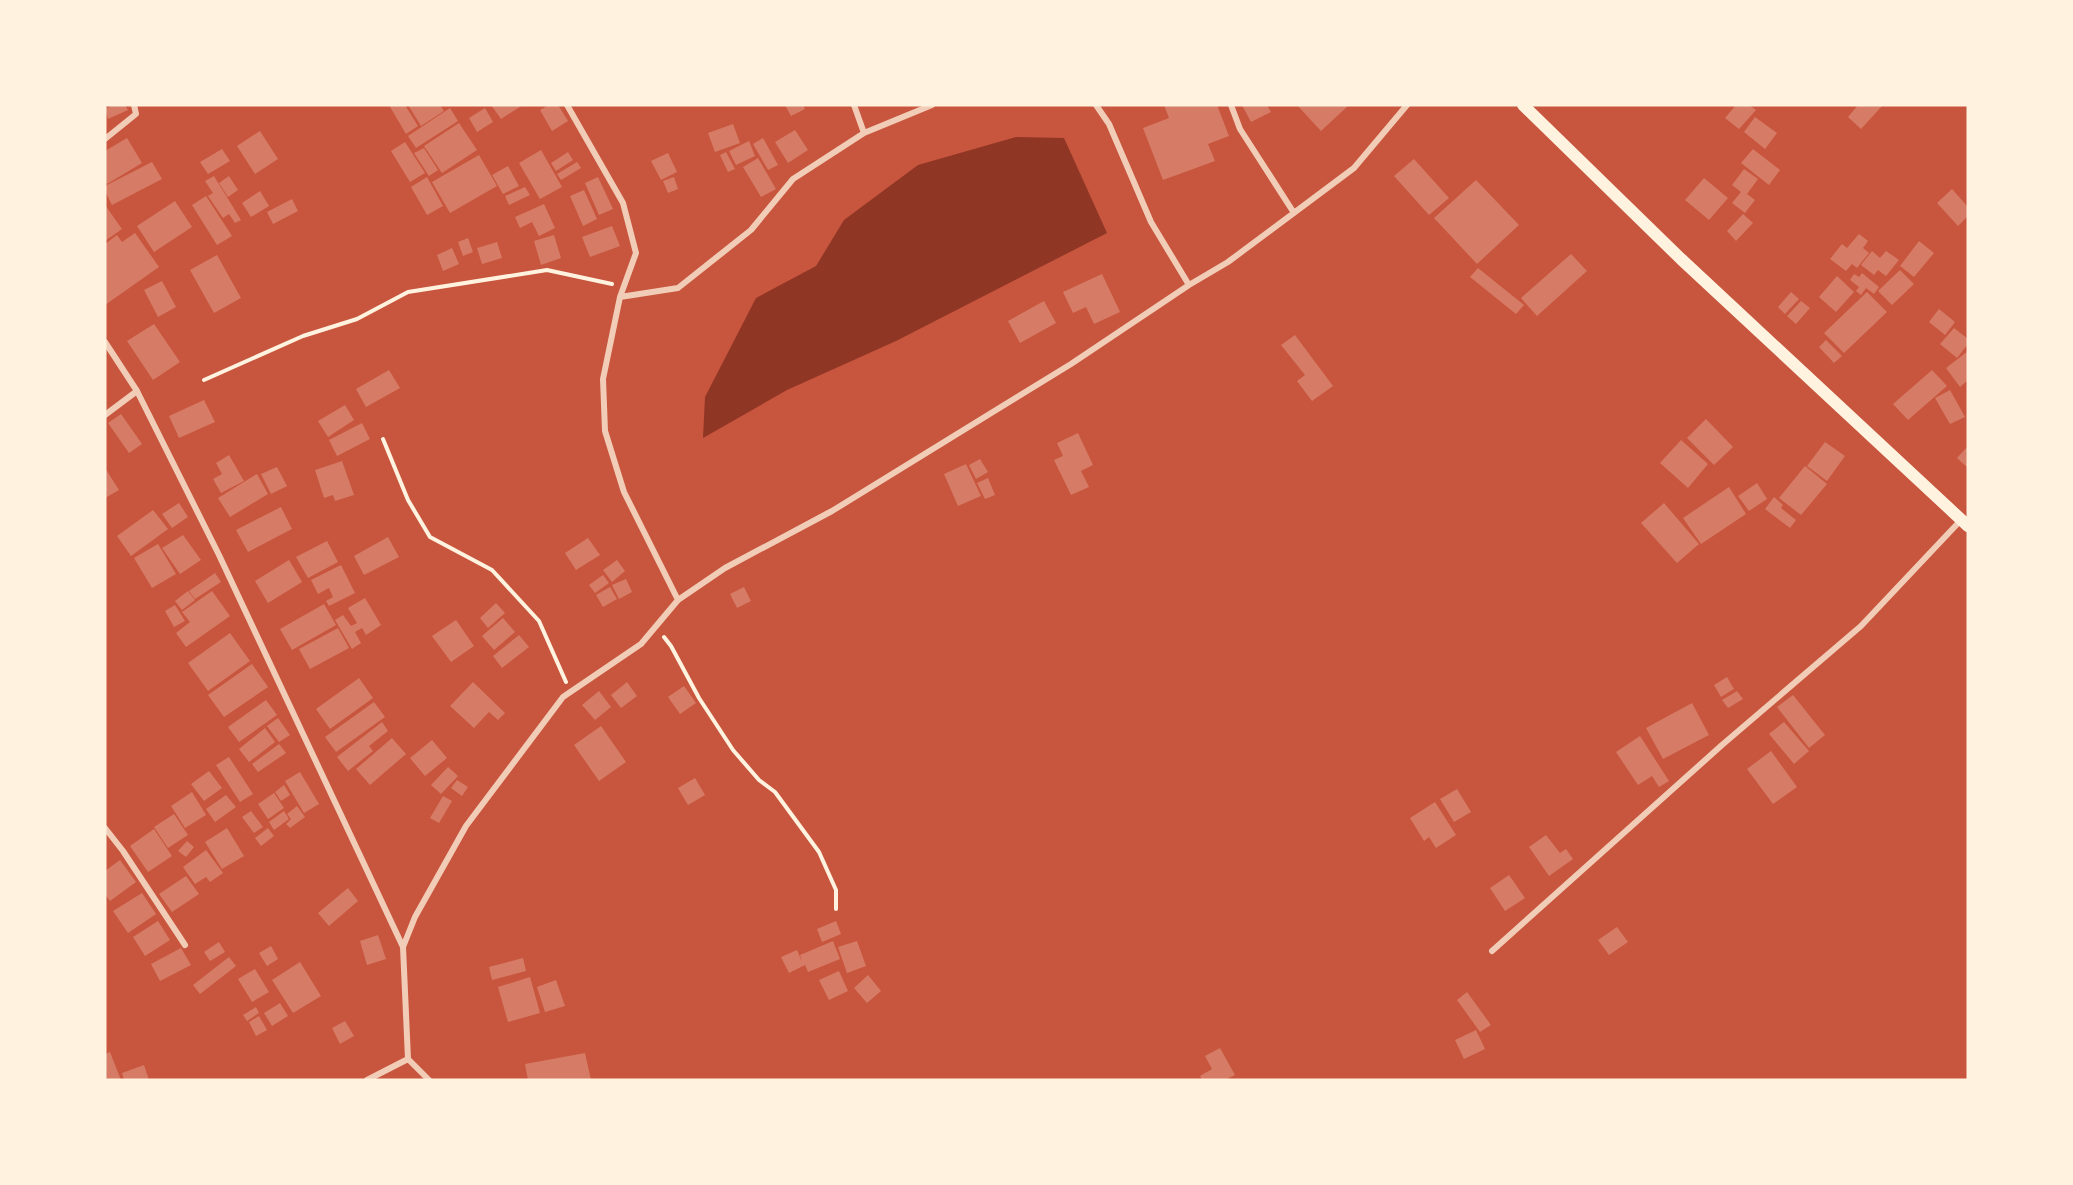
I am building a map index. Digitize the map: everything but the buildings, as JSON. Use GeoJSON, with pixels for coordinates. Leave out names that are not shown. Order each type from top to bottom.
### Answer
{"type":"FeatureCollection","features":[{"type":"Feature","properties":{"kind":"main road"},"geometry":{"type":"LineString","coordinates":[[1523,105],[1689,267],[1965,523]]}},
{"type":"Feature","properties":{"kind":"street"},"geometry":{"type":"LineString","coordinates":[[105,139],[132,119],[136,114],[134,105]]}},
{"type":"Feature","properties":{"kind":"street"},"geometry":{"type":"LineString","coordinates":[[567,105],[623,203],[636,253],[620,297],[603,379],[605,431],[624,492],[678,600]]}},
{"type":"Feature","properties":{"kind":"street"},"geometry":{"type":"LineString","coordinates":[[854,105],[864,133]]}},
{"type":"Feature","properties":{"kind":"street"},"geometry":{"type":"LineString","coordinates":[[620,297],[678,288],[751,230],[793,179],[864,133],[932,105]]}},
{"type":"Feature","properties":{"kind":"street"},"geometry":{"type":"LineString","coordinates":[[1096,105],[1109,124],[1151,222],[1189,285]]}},
{"type":"Feature","properties":{"kind":"street"},"geometry":{"type":"LineString","coordinates":[[1231,105],[1240,129],[1294,213]]}},
{"type":"Feature","properties":{"kind":"street"},"geometry":{"type":"LineString","coordinates":[[429,1080],[408,1059],[404,947],[415,917],[466,826],[562,697],[641,644],[678,600],[725,568],[832,511],[1041,383],[1189,285],[1228,262],[1354,168],[1407,105]]}},
{"type":"Feature","properties":{"kind":"street"},"geometry":{"type":"LineString","coordinates":[[105,342],[137,391],[229,575],[404,947]]}},
{"type":"Feature","properties":{"kind":"street"},"geometry":{"type":"LineString","coordinates":[[105,415],[137,391]]}},
{"type":"Feature","properties":{"kind":"street"},"geometry":{"type":"LineString","coordinates":[[1492,951],[1722,745],[1861,626],[1965,523]]}},
{"type":"Feature","properties":{"kind":"street"},"geometry":{"type":"LineString","coordinates":[[105,828],[123,851],[184,945]]}},
{"type":"Feature","properties":{"kind":"street"},"geometry":{"type":"LineString","coordinates":[[367,1080],[408,1059]]}},
{"type":"Feature","properties":{"kind":"path"},"geometry":{"type":"LineString","coordinates":[[204,380],[303,336],[357,319],[408,292],[547,270],[624,286]]}},
{"type":"Feature","properties":{"kind":"path"},"geometry":{"type":"LineString","coordinates":[[383,439],[408,501],[430,537],[492,570],[539,621],[570,691]]}},
{"type":"Feature","properties":{"kind":"path"},"geometry":{"type":"LineString","coordinates":[[656,626],[671,646],[699,698],[734,750],[759,780],[775,792],[819,852],[836,890],[836,909]]}},
{"type":"Feature","properties":{"kind":"shaded area"},"geometry":{"type":"Polygon","coordinates":[[[1016,137],[1064,138],[1107,233],[896,341],[787,390],[703,438],[705,397],[756,298],[816,266],[844,220],[918,165],[1016,137]]]}}]}
